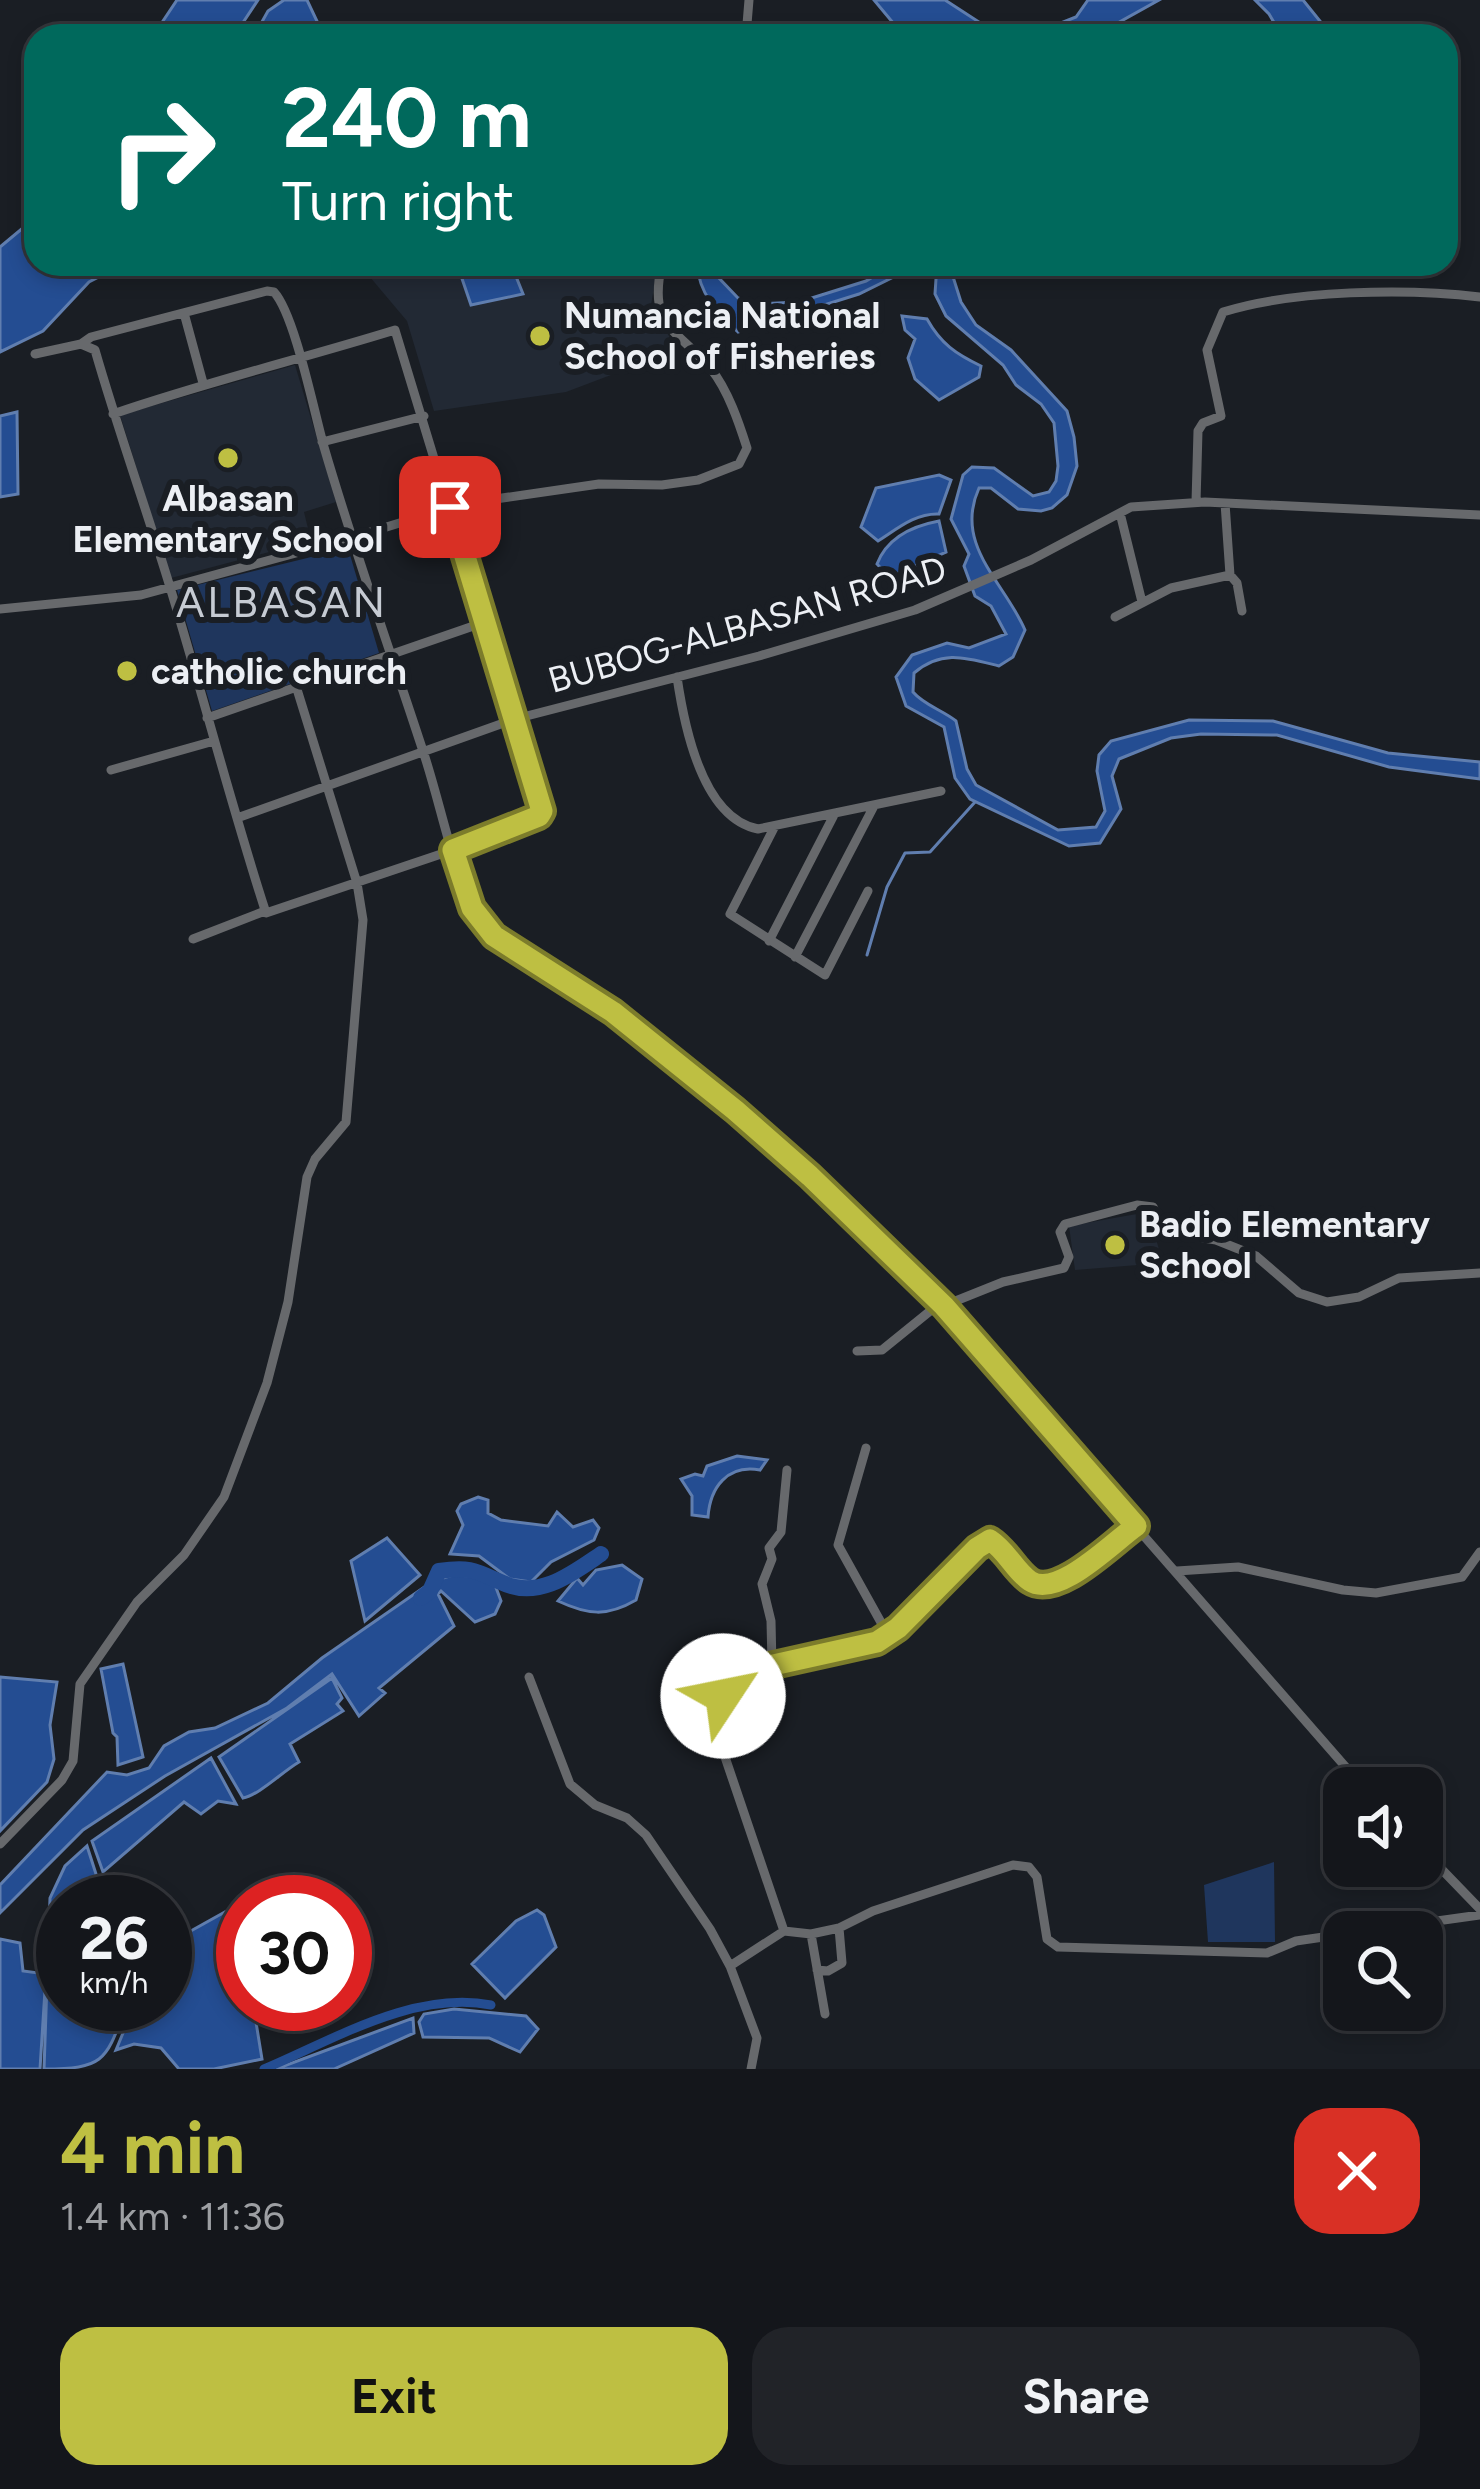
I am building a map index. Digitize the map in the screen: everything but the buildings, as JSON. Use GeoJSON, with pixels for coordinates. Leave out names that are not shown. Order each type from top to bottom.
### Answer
{"type":"FeatureCollection","features":[{"type":"Feature","properties":{"kind":"street"},"geometry":{"type":"LineString","coordinates":[[0,609],[141,595],[450,507],[599,484],[662,485],[716,476],[739,464],[747,448],[711,370],[666,324],[657,291],[660,276]]}},
{"type":"Feature","properties":{"kind":"street"},"geometry":{"type":"LineString","coordinates":[[35,354],[267,291],[278,296],[472,908],[503,945],[613,1012],[735,1110],[840,1204],[942,1305],[1346,1767]]}},
{"type":"Feature","properties":{"kind":"street"},"geometry":{"type":"LineString","coordinates":[[1196,502],[1198,431],[1203,423],[1221,416],[1207,350],[1223,312],[1259,301],[1436,292],[1480,296]]}},
{"type":"Feature","properties":{"kind":"street"},"geometry":{"type":"LineString","coordinates":[[184,313],[202,383]]}},
{"type":"Feature","properties":{"kind":"street"},"geometry":{"type":"LineString","coordinates":[[113,413],[202,383],[395,330],[542,814],[194,940]]}},
{"type":"Feature","properties":{"kind":"street"},"geometry":{"type":"LineString","coordinates":[[81,344],[95,350],[265,911]]}},
{"type":"Feature","properties":{"kind":"street"},"geometry":{"type":"LineString","coordinates":[[322,442],[424,416]]}},
{"type":"Feature","properties":{"kind":"street","name":"BUBOG-ALBASAN ROAD"},"geometry":{"type":"LineString","coordinates":[[237,818],[515,719],[915,610],[968,589],[1131,507],[1196,502],[1480,515]]}},
{"type":"Feature","properties":{"kind":"street"},"geometry":{"type":"LineString","coordinates":[[1225,503],[1230,575],[1237,583],[1242,610]]}},
{"type":"Feature","properties":{"kind":"street"},"geometry":{"type":"LineString","coordinates":[[1120,513],[1142,602]]}},
{"type":"Feature","properties":{"kind":"street"},"geometry":{"type":"LineString","coordinates":[[1115,617],[1186,584],[1230,575]]}},
{"type":"Feature","properties":{"kind":"street"},"geometry":{"type":"LineString","coordinates":[[207,718],[485,622]]}},
{"type":"Feature","properties":{"kind":"street"},"geometry":{"type":"LineString","coordinates":[[676,677],[689,741],[714,797],[746,826],[758,830],[940,791]]}},
{"type":"Feature","properties":{"kind":"street"},"geometry":{"type":"LineString","coordinates":[[0,1844],[62,1780],[73,1761],[80,1684],[137,1602],[204,1530],[224,1497],[267,1383],[283,1322],[307,1178],[315,1159],[346,1122],[363,936],[357,884],[296,686]]}},
{"type":"Feature","properties":{"kind":"street"},"geometry":{"type":"LineString","coordinates":[[111,770],[214,741]]}},
{"type":"Feature","properties":{"kind":"street"},"geometry":{"type":"LineString","coordinates":[[795,957],[874,806]]}},
{"type":"Feature","properties":{"kind":"street"},"geometry":{"type":"LineString","coordinates":[[770,941],[834,814]]}},
{"type":"Feature","properties":{"kind":"street"},"geometry":{"type":"LineString","coordinates":[[775,826],[730,914],[825,975],[868,891]]}},
{"type":"Feature","properties":{"kind":"street"},"geometry":{"type":"LineString","coordinates":[[857,1351],[882,1350],[942,1305],[1003,1282],[1064,1268],[1069,1257],[1060,1232],[1065,1224],[1137,1205],[1153,1207],[1167,1232],[1216,1240],[1256,1256],[1299,1293],[1327,1302],[1359,1297],[1399,1278],[1480,1273]]}},
{"type":"Feature","properties":{"kind":"street"},"geometry":{"type":"LineString","coordinates":[[866,1448],[838,1545],[888,1635]]}},
{"type":"Feature","properties":{"kind":"street"},"geometry":{"type":"LineString","coordinates":[[772,1666],[771,1621],[762,1584],[772,1559],[769,1548],[781,1532],[787,1471]]}},
{"type":"Feature","properties":{"kind":"street"},"geometry":{"type":"LineString","coordinates":[[784,1930],[724,1754],[730,1716],[723,1696],[725,1682],[733,1674],[877,1642],[990,1540],[1029,1581],[1047,1587],[1064,1582],[1136,1526]]}},
{"type":"Feature","properties":{"kind":"street"},"geometry":{"type":"LineString","coordinates":[[1177,1571],[1238,1567],[1376,1593],[1462,1576],[1480,1552]]}},
{"type":"Feature","properties":{"kind":"street"},"geometry":{"type":"LineString","coordinates":[[529,1677],[570,1784],[646,1835],[710,1929],[730,1966],[757,2038],[751,2069]]}},
{"type":"Feature","properties":{"kind":"street"},"geometry":{"type":"LineString","coordinates":[[730,1966],[784,1930],[811,1934],[839,1928],[873,1911],[1013,1865],[1029,1867],[1037,1877],[1047,1939],[1058,1948],[1267,1953],[1296,1941],[1323,1937]]}},
{"type":"Feature","properties":{"kind":"street"},"geometry":{"type":"LineString","coordinates":[[1443,1872],[1480,1912]]}},
{"type":"Feature","properties":{"kind":"street"},"geometry":{"type":"LineString","coordinates":[[1443,1918],[1480,1912]]}},
{"type":"Feature","properties":{"kind":"street"},"geometry":{"type":"LineString","coordinates":[[817,1970],[829,1971],[842,1964],[839,1928]]}},
{"type":"Feature","properties":{"kind":"street"},"geometry":{"type":"LineString","coordinates":[[811,1934],[825,2014]]}},
{"type":"Feature","properties":{"kind":"shaded area"},"geometry":{"type":"Polygon","coordinates":[[[177,0],[258,0],[242,24],[161,24],[177,0]]]}},
{"type":"Feature","properties":{"kind":"shaded area"},"geometry":{"type":"Polygon","coordinates":[[[284,0],[307,0],[318,24],[261,24],[268,11],[284,0]]]}},
{"type":"Feature","properties":{"kind":"shaded area"},"geometry":{"type":"Polygon","coordinates":[[[874,0],[945,0],[982,24],[894,24],[874,0]]]}},
{"type":"Feature","properties":{"kind":"shaded area"},"geometry":{"type":"Polygon","coordinates":[[[1088,0],[1159,0],[1116,24],[1058,24],[1076,17],[1088,0]]]}},
{"type":"Feature","properties":{"kind":"shaded area"},"geometry":{"type":"Polygon","coordinates":[[[1255,0],[1303,0],[1322,24],[1275,24],[1255,0]]]}},
{"type":"Feature","properties":{"kind":"shaded area"},"geometry":{"type":"Polygon","coordinates":[[[24,227],[24,276],[101,276],[89,282],[43,331],[0,352],[0,247],[24,227]]]}},
{"type":"Feature","properties":{"kind":"shaded area","name":"Numancia National School of Fisheries"},"geometry":{"type":"Polygon","coordinates":[[[369,276],[656,276],[651,305],[677,350],[566,392],[434,411],[407,321],[369,276]]]}},
{"type":"Feature","properties":{"kind":"shaded area"},"geometry":{"type":"Polygon","coordinates":[[[461,276],[516,276],[523,294],[471,305],[461,276]]]}},
{"type":"Feature","properties":{"kind":"shaded area"},"geometry":{"type":"Polygon","coordinates":[[[699,276],[718,276],[738,298],[757,304],[799,302],[874,276],[896,276],[859,294],[738,332],[699,276]]]}},
{"type":"Feature","properties":{"kind":"shaded area"},"geometry":{"type":"Polygon","coordinates":[[[936,276],[953,276],[961,302],[976,325],[1011,350],[1067,411],[1077,466],[1067,495],[1041,511],[1018,509],[991,488],[979,488],[972,528],[977,546],[1025,630],[1013,657],[999,666],[945,658],[914,673],[913,692],[956,721],[967,769],[976,785],[1058,830],[1096,827],[1105,811],[1097,771],[1099,755],[1111,741],[1189,720],[1273,721],[1388,753],[1480,762],[1480,779],[1389,767],[1277,735],[1201,734],[1171,738],[1119,759],[1112,776],[1121,809],[1100,843],[1069,846],[970,799],[955,778],[944,727],[906,706],[896,677],[912,655],[947,643],[969,648],[1006,634],[991,606],[975,596],[964,566],[969,554],[951,519],[963,475],[972,467],[994,468],[1033,496],[1049,492],[1058,466],[1054,423],[1041,404],[946,316],[935,294],[936,276]]]}},
{"type":"Feature","properties":{"kind":"shaded area"},"geometry":{"type":"Polygon","coordinates":[[[902,316],[927,319],[950,347],[981,366],[979,377],[939,400],[915,379],[908,358],[915,339],[905,330],[902,316]]]}},
{"type":"Feature","properties":{"kind":"shaded area","name":"Albasan Elementary School"},"geometry":{"type":"Polygon","coordinates":[[[295,365],[336,502],[304,512],[311,541],[171,578],[120,415],[295,365]]]}},
{"type":"Feature","properties":{"kind":"shaded area"},"geometry":{"type":"Polygon","coordinates":[[[17,412],[18,494],[0,497],[0,416],[17,412]]]}},
{"type":"Feature","properties":{"kind":"shaded area"},"geometry":{"type":"Polygon","coordinates":[[[939,475],[951,480],[939,514],[914,519],[878,541],[861,527],[876,488],[939,475]]]}},
{"type":"Feature","properties":{"kind":"shaded area"},"geometry":{"type":"Polygon","coordinates":[[[939,521],[946,552],[889,577],[877,564],[902,535],[939,521]]]}},
{"type":"Feature","properties":{"kind":"shaded area"},"geometry":{"type":"Polygon","coordinates":[[[348,548],[379,653],[212,711],[177,590],[348,548]]]}},
{"type":"Feature","properties":{"kind":"shaded area","name":"Badio Elementary School"},"geometry":{"type":"Polygon","coordinates":[[[1148,1212],[1163,1263],[1075,1270],[1069,1226],[1148,1212]]]}},
{"type":"Feature","properties":{"kind":"shaded area"},"geometry":{"type":"Polygon","coordinates":[[[737,1456],[767,1460],[760,1470],[738,1471],[722,1480],[708,1517],[692,1515],[692,1496],[681,1479],[703,1476],[707,1466],[737,1456]]]}},
{"type":"Feature","properties":{"kind":"shaded area"},"geometry":{"type":"Polygon","coordinates":[[[478,1497],[488,1500],[488,1513],[501,1520],[548,1526],[557,1512],[573,1527],[593,1520],[599,1528],[594,1540],[551,1562],[531,1582],[510,1579],[479,1556],[450,1554],[463,1525],[457,1511],[461,1504],[478,1497]]]}},
{"type":"Feature","properties":{"kind":"shaded area"},"geometry":{"type":"Polygon","coordinates":[[[387,1538],[420,1575],[365,1621],[351,1561],[387,1538]]]}},
{"type":"Feature","properties":{"kind":"shaded area"},"geometry":{"type":"Polygon","coordinates":[[[622,1565],[642,1579],[636,1600],[597,1612],[558,1601],[577,1578],[583,1585],[596,1570],[622,1565]]]}},
{"type":"Feature","properties":{"kind":"shaded area"},"geometry":{"type":"Polygon","coordinates":[[[453,1575],[492,1577],[501,1601],[495,1614],[475,1622],[441,1591],[438,1594],[454,1626],[379,1688],[385,1693],[359,1716],[332,1674],[287,1708],[165,1776],[83,1830],[0,1913],[0,1885],[107,1772],[127,1775],[149,1768],[164,1746],[189,1732],[215,1728],[268,1703],[322,1658],[433,1581],[453,1575]]]}},
{"type":"Feature","properties":{"kind":"shaded area"},"geometry":{"type":"Polygon","coordinates":[[[123,1664],[143,1757],[118,1765],[117,1737],[101,1669],[123,1664]]]}},
{"type":"Feature","properties":{"kind":"shaded area"},"geometry":{"type":"Polygon","coordinates":[[[0,1677],[57,1682],[50,1725],[54,1759],[47,1782],[0,1831],[0,1677]]]}},
{"type":"Feature","properties":{"kind":"shaded area"},"geometry":{"type":"Polygon","coordinates":[[[332,1678],[343,1711],[290,1744],[299,1762],[243,1798],[219,1757],[332,1678]]]}},
{"type":"Feature","properties":{"kind":"shaded area"},"geometry":{"type":"Polygon","coordinates":[[[211,1758],[236,1804],[218,1801],[201,1814],[184,1802],[103,1872],[92,1841],[211,1758]]]}},
{"type":"Feature","properties":{"kind":"shaded area"},"geometry":{"type":"Polygon","coordinates":[[[87,1846],[96,1875],[61,1875],[87,1846]]]}},
{"type":"Feature","properties":{"kind":"shaded area"},"geometry":{"type":"Polygon","coordinates":[[[1274,1862],[1275,1942],[1208,1942],[1204,1885],[1274,1862]]]}},
{"type":"Feature","properties":{"kind":"shaded area"},"geometry":{"type":"Polygon","coordinates":[[[537,1910],[544,1915],[556,1947],[505,1998],[472,1964],[516,1921],[537,1910]]]}},
{"type":"Feature","properties":{"kind":"shaded area"},"geometry":{"type":"Polygon","coordinates":[[[216,1917],[216,2031],[257,2031],[262,2059],[214,2069],[179,2069],[161,2048],[134,2044],[116,2050],[124,2031],[192,2031],[192,1930],[216,1917]]]}},
{"type":"Feature","properties":{"kind":"shaded area"},"geometry":{"type":"Polygon","coordinates":[[[0,1939],[20,1943],[23,1971],[36,1973],[36,2031],[42,2031],[40,2069],[0,2069],[0,1939]]]}},
{"type":"Feature","properties":{"kind":"shaded area"},"geometry":{"type":"Polygon","coordinates":[[[454,2009],[526,2016],[538,2029],[520,2052],[489,2038],[423,2037],[419,2022],[424,2014],[454,2009]]]}},
{"type":"Feature","properties":{"kind":"shaded area"},"geometry":{"type":"Polygon","coordinates":[[[413,2018],[414,2033],[334,2069],[276,2069],[413,2018]]]}},
{"type":"Feature","properties":{"kind":"shaded area"},"geometry":{"type":"Polygon","coordinates":[[[45,2031],[116,2031],[108,2049],[92,2063],[44,2069],[45,2031]]]}},
{"type":"Feature","properties":{"kind":"waterway"},"geometry":{"type":"LineString","coordinates":[[867,955],[887,887],[905,853],[930,852],[975,802]]}},
{"type":"Feature","properties":{"kind":"waterway"},"geometry":{"type":"LineString","coordinates":[[421,1598],[430,1591],[439,1571],[473,1571],[530,1588],[555,1582],[601,1554]]}},
{"type":"Feature","properties":{"kind":"waterway"},"geometry":{"type":"LineString","coordinates":[[264,2069],[404,2011],[462,2002],[491,2005]]}},
{"type":"Feature","properties":{"kind":"place","name":"Numancia National School of Fisheries"},"geometry":{"type":"Point","coordinates":[540,336]}},
{"type":"Feature","properties":{"kind":"place","name":"Albasan Elementary School"},"geometry":{"type":"Point","coordinates":[228,458]}},
{"type":"Feature","properties":{"kind":"place","name":"catholic church"},"geometry":{"type":"Point","coordinates":[127,671]}},
{"type":"Feature","properties":{"kind":"place","name":"Badio Elementary School"},"geometry":{"type":"Point","coordinates":[1115,1245]}},
{"type":"Feature","properties":{"kind":"district","name":"ALBASAN"},"geometry":{"type":"Point","coordinates":[282,602]}},
{"type":"Feature","properties":{"kind":"route"},"geometry":{"type":"LineString","coordinates":[[450,507],[542,811],[453,850],[472,908],[483,925],[503,945],[613,1012],[810,1176],[944,1306],[1136,1526],[1064,1582],[1047,1587],[1029,1581],[990,1540],[898,1628],[877,1642],[733,1674],[725,1682],[723,1696]]}}]}
